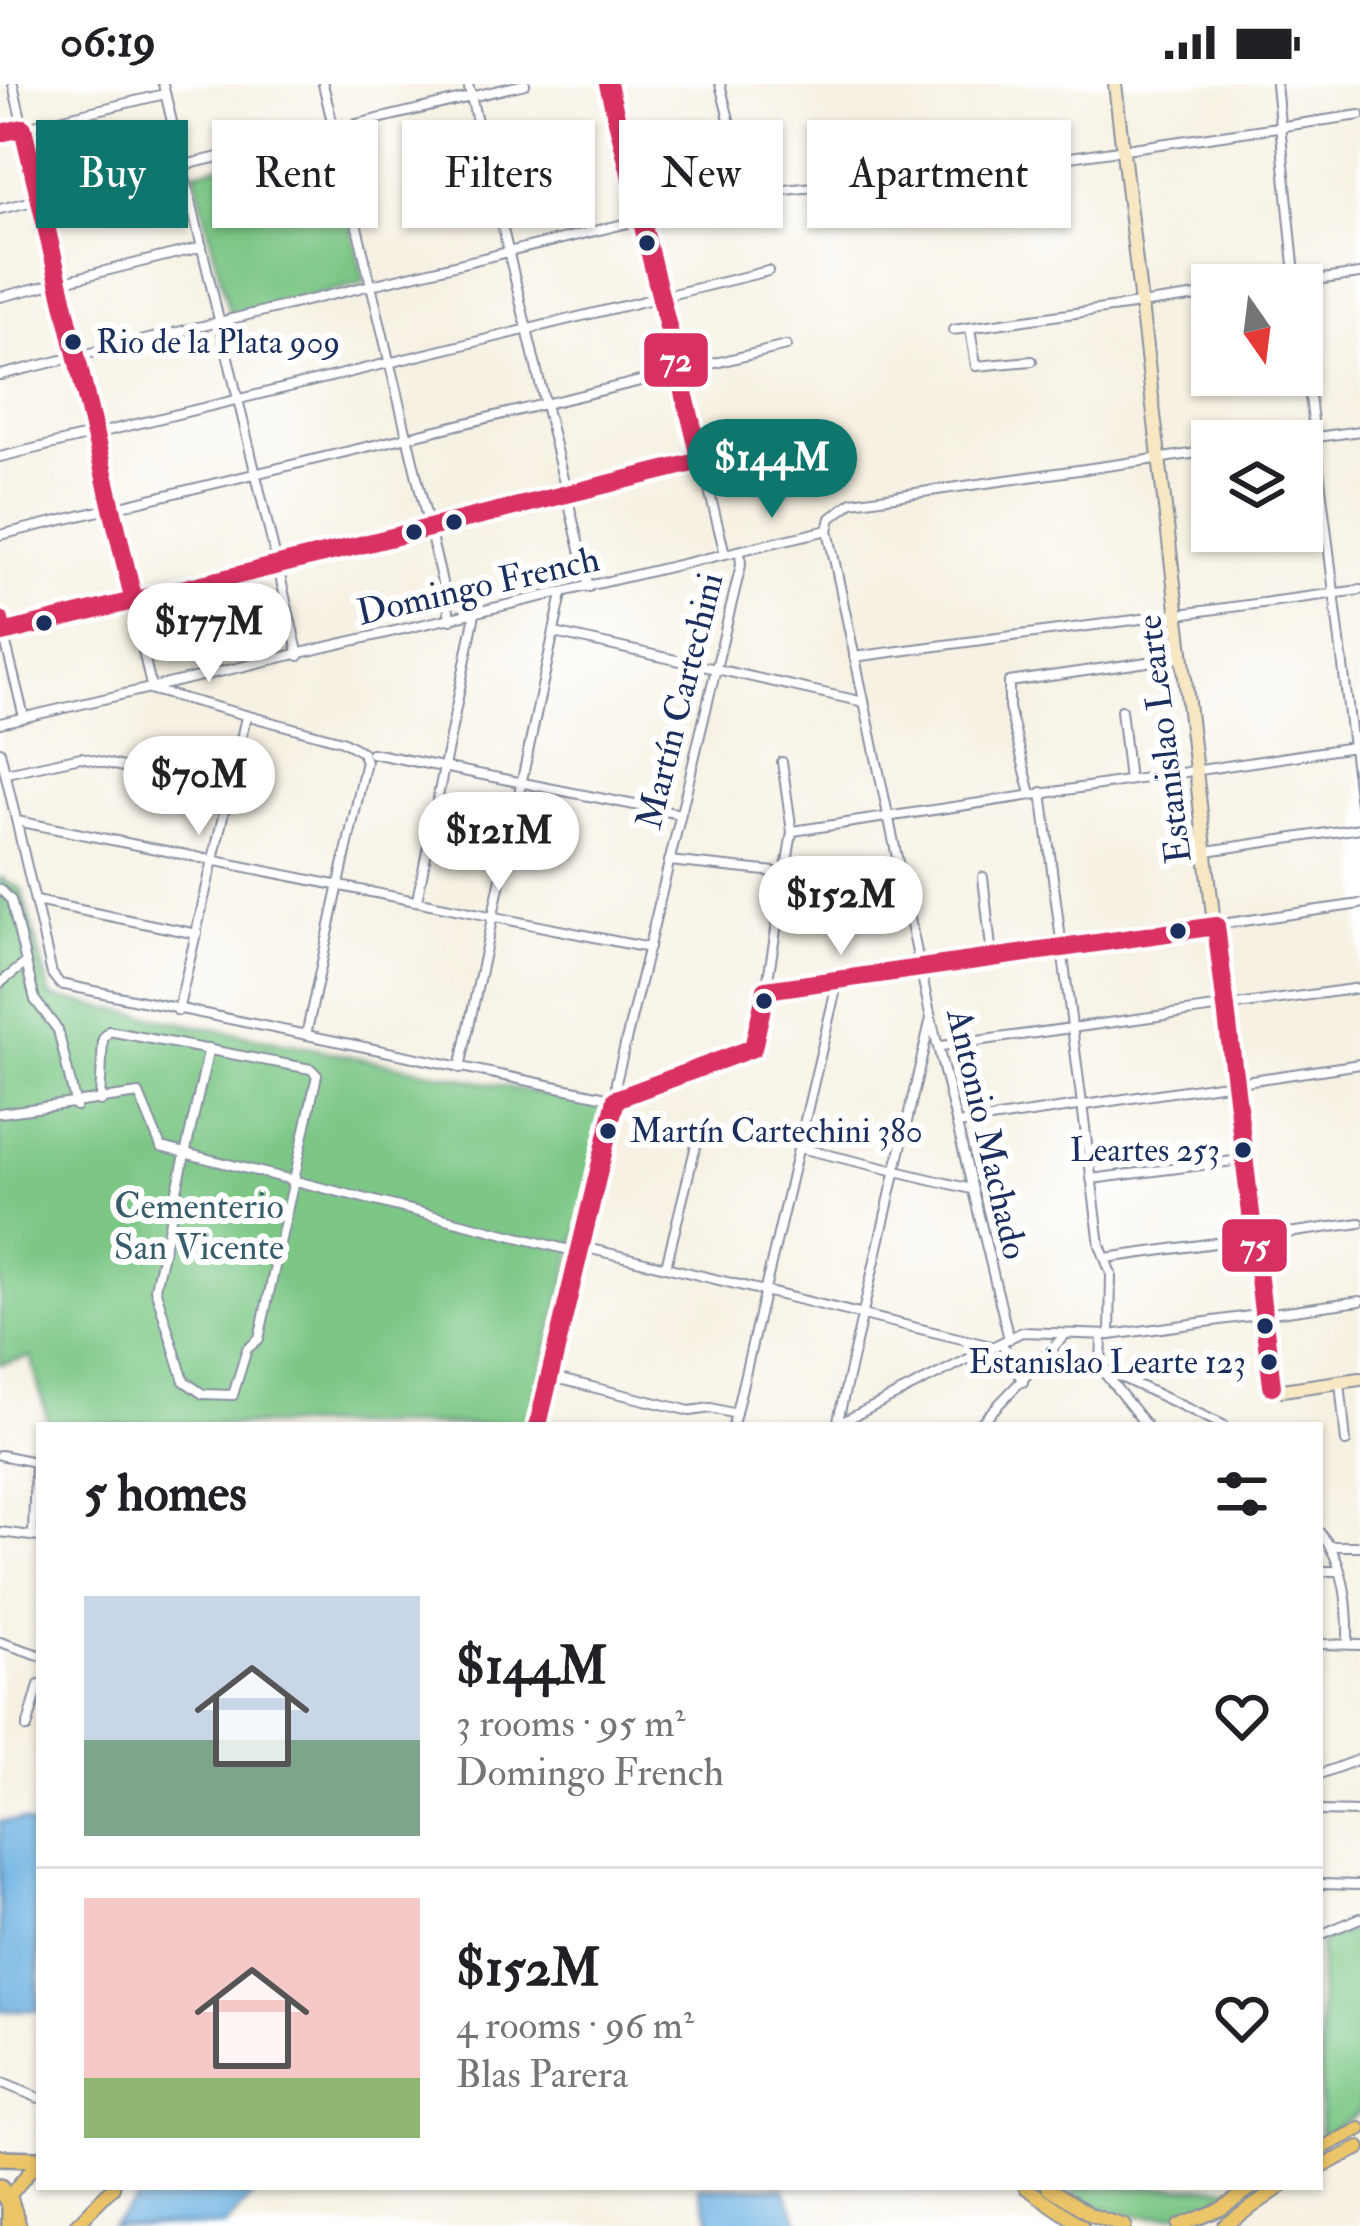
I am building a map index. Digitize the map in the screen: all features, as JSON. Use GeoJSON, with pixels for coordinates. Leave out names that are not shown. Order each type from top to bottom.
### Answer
{"type":"FeatureCollection","features":[{"type":"Feature","properties":{"kind":"highway"},"geometry":{"type":"LineString","coordinates":[[0,2158],[36,2160]]}},
{"type":"Feature","properties":{"kind":"highway"},"geometry":{"type":"LineString","coordinates":[[0,2188],[10,2206],[10,2226]]}},
{"type":"Feature","properties":{"kind":"main road"},"geometry":{"type":"LineString","coordinates":[[1323,2148],[1360,2129]]}},
{"type":"Feature","properties":{"kind":"main road"},"geometry":{"type":"LineString","coordinates":[[1323,2166],[1360,2148]]}},
{"type":"Feature","properties":{"kind":"main road"},"geometry":{"type":"LineString","coordinates":[[20,2226],[10,2206],[13,2189],[36,2163]]}},
{"type":"Feature","properties":{"kind":"main road"},"geometry":{"type":"LineString","coordinates":[[75,2226],[110,2190]]}},
{"type":"Feature","properties":{"kind":"main road"},"geometry":{"type":"LineString","coordinates":[[1029,2190],[1082,2226]]}},
{"type":"Feature","properties":{"kind":"main road"},"geometry":{"type":"LineString","coordinates":[[1053,2190],[1091,2215],[1125,2226]]}},
{"type":"Feature","properties":{"kind":"main road"},"geometry":{"type":"LineString","coordinates":[[1179,2226],[1221,2209],[1249,2190]]}},
{"type":"Feature","properties":{"kind":"main road"},"geometry":{"type":"LineString","coordinates":[[1224,2226],[1277,2190]]}},
{"type":"Feature","properties":{"kind":"street"},"geometry":{"type":"LineString","coordinates":[[13,84],[36,183]]}},
{"type":"Feature","properties":{"kind":"street"},"geometry":{"type":"LineString","coordinates":[[323,84],[332,120]]}},
{"type":"Feature","properties":{"kind":"street"},"geometry":{"type":"LineString","coordinates":[[468,84],[589,587]]}},
{"type":"Feature","properties":{"kind":"street"},"geometry":{"type":"LineString","coordinates":[[376,120],[525,84]]}},
{"type":"Feature","properties":{"kind":"street","name":"Martín Cartechini"},"geometry":{"type":"LineString","coordinates":[[608,84],[619,127]]}},
{"type":"Feature","properties":{"kind":"street"},"geometry":{"type":"LineString","coordinates":[[720,84],[729,120]]}},
{"type":"Feature","properties":{"kind":"street","name":"Estanislao Learte"},"geometry":{"type":"LineString","coordinates":[[1115,84],[1272,1386],[1282,1390],[1340,1382]]}},
{"type":"Feature","properties":{"kind":"street"},"geometry":{"type":"LineString","coordinates":[[1276,84],[1294,264]]}},
{"type":"Feature","properties":{"kind":"street"},"geometry":{"type":"LineString","coordinates":[[0,134],[164,89],[171,120]]}},
{"type":"Feature","properties":{"kind":"street"},"geometry":{"type":"LineString","coordinates":[[783,190],[1001,167],[1360,115]]}},
{"type":"Feature","properties":{"kind":"street"},"geometry":{"type":"LineString","coordinates":[[188,190],[299,656]]}},
{"type":"Feature","properties":{"kind":"street"},"geometry":{"type":"LineString","coordinates":[[0,209],[36,201]]}},
{"type":"Feature","properties":{"kind":"street"},"geometry":{"type":"LineString","coordinates":[[0,376],[619,227]]}},
{"type":"Feature","properties":{"kind":"street"},"geometry":{"type":"LineString","coordinates":[[46,228],[152,690],[342,741],[367,752],[447,764],[680,814]]}},
{"type":"Feature","properties":{"kind":"street"},"geometry":{"type":"LineString","coordinates":[[358,228],[451,620]]}},
{"type":"Feature","properties":{"kind":"street","name":"Martín Cartechini"},"geometry":{"type":"LineString","coordinates":[[645,228],[725,554]]}},
{"type":"Feature","properties":{"kind":"street"},"geometry":{"type":"LineString","coordinates":[[0,297],[202,247]]}},
{"type":"Feature","properties":{"kind":"street"},"geometry":{"type":"LineString","coordinates":[[0,457],[768,271]]}},
{"type":"Feature","properties":{"kind":"street"},"geometry":{"type":"LineString","coordinates":[[1323,280],[1360,274]]}},
{"type":"Feature","properties":{"kind":"street"},"geometry":{"type":"LineString","coordinates":[[953,330],[1191,297]]}},
{"type":"Feature","properties":{"kind":"street"},"geometry":{"type":"LineString","coordinates":[[970,328],[976,366],[1032,361]]}},
{"type":"Feature","properties":{"kind":"street"},"geometry":{"type":"LineString","coordinates":[[0,535],[786,346]]}},
{"type":"Feature","properties":{"kind":"street"},"geometry":{"type":"LineString","coordinates":[[1323,437],[1360,431]]}},
{"type":"Feature","properties":{"kind":"street"},"geometry":{"type":"LineString","coordinates":[[3,633],[808,437]]}},
{"type":"Feature","properties":{"kind":"street"},"geometry":{"type":"LineString","coordinates":[[1160,458],[1191,454]]}},
{"type":"Feature","properties":{"kind":"street","name":"Antonio Machado"},"geometry":{"type":"LineString","coordinates":[[1023,1382],[1002,1344],[828,530],[831,518],[852,502],[1160,458]]}},
{"type":"Feature","properties":{"kind":"street"},"geometry":{"type":"LineString","coordinates":[[1323,497],[1357,746],[1360,804]]}},
{"type":"Feature","properties":{"kind":"street","name":"Domingo French"},"geometry":{"type":"LineString","coordinates":[[0,723],[828,530]]}},
{"type":"Feature","properties":{"kind":"street","name":"Martín Cartechini"},"geometry":{"type":"LineString","coordinates":[[539,1422],[742,565],[740,551]]}},
{"type":"Feature","properties":{"kind":"street"},"geometry":{"type":"LineString","coordinates":[[854,657],[1360,590]]}},
{"type":"Feature","properties":{"kind":"street"},"geometry":{"type":"LineString","coordinates":[[460,1068],[562,594]]}},
{"type":"Feature","properties":{"kind":"street"},"geometry":{"type":"LineString","coordinates":[[417,900],[475,614]]}},
{"type":"Feature","properties":{"kind":"street"},"geometry":{"type":"LineString","coordinates":[[0,620],[24,717]]}},
{"type":"Feature","properties":{"kind":"street"},"geometry":{"type":"LineString","coordinates":[[555,633],[864,702]]}},
{"type":"Feature","properties":{"kind":"street"},"geometry":{"type":"LineString","coordinates":[[1144,1422],[1101,1368],[1111,1274],[1091,1179],[1063,949],[1037,793],[1009,707],[1010,682],[1184,657]]}},
{"type":"Feature","properties":{"kind":"street"},"geometry":{"type":"LineString","coordinates":[[1121,710],[1129,780]]}},
{"type":"Feature","properties":{"kind":"street"},"geometry":{"type":"LineString","coordinates":[[178,1011],[246,718]]}},
{"type":"Feature","properties":{"kind":"street"},"geometry":{"type":"LineString","coordinates":[[792,832],[1357,746]]}},
{"type":"Feature","properties":{"kind":"street"},"geometry":{"type":"LineString","coordinates":[[0,751],[57,982],[616,1099],[753,1048],[792,832],[782,762]]}},
{"type":"Feature","properties":{"kind":"street"},"geometry":{"type":"LineString","coordinates":[[306,1035],[367,752]]}},
{"type":"Feature","properties":{"kind":"street"},"geometry":{"type":"LineString","coordinates":[[6,773],[81,757],[230,793]]}},
{"type":"Feature","properties":{"kind":"street"},"geometry":{"type":"LineString","coordinates":[[16,821],[649,948]]}},
{"type":"Feature","properties":{"kind":"street"},"geometry":{"type":"LineString","coordinates":[[1207,851],[1360,828]]}},
{"type":"Feature","properties":{"kind":"street"},"geometry":{"type":"LineString","coordinates":[[669,861],[785,873]]}},
{"type":"Feature","properties":{"kind":"street"},"geometry":{"type":"LineString","coordinates":[[983,877],[992,957]]}},
{"type":"Feature","properties":{"kind":"street"},"geometry":{"type":"LineString","coordinates":[[0,889],[9,895],[38,1005],[58,1030],[76,1106]]}},
{"type":"Feature","properties":{"kind":"street"},"geometry":{"type":"LineString","coordinates":[[36,901],[197,934]]}},
{"type":"Feature","properties":{"kind":"street"},"geometry":{"type":"LineString","coordinates":[[766,990],[1360,904]]}},
{"type":"Feature","properties":{"kind":"street"},"geometry":{"type":"LineString","coordinates":[[0,983],[26,963]]}},
{"type":"Feature","properties":{"kind":"street"},"geometry":{"type":"LineString","coordinates":[[550,1377],[690,1411],[711,1408],[734,1420],[838,980]]}},
{"type":"Feature","properties":{"kind":"street"},"geometry":{"type":"LineString","coordinates":[[941,1046],[1360,988]]}},
{"type":"Feature","properties":{"kind":"street"},"geometry":{"type":"LineString","coordinates":[[838,1422],[930,1015]]}},
{"type":"Feature","properties":{"kind":"street"},"geometry":{"type":"LineString","coordinates":[[100,1101],[103,1039],[110,1031],[209,1048],[311,1069],[317,1075],[259,1339],[247,1349],[239,1387],[226,1397],[203,1394],[178,1372],[155,1288],[209,1048]]}},
{"type":"Feature","properties":{"kind":"street"},"geometry":{"type":"LineString","coordinates":[[957,1124],[1080,1102],[1360,1064]]}},
{"type":"Feature","properties":{"kind":"street"},"geometry":{"type":"LineString","coordinates":[[0,1113],[143,1096],[158,1144],[185,1153],[582,1250],[1002,1344]]}},
{"type":"Feature","properties":{"kind":"street"},"geometry":{"type":"LineString","coordinates":[[666,1266],[698,1137]]}},
{"type":"Feature","properties":{"kind":"street"},"geometry":{"type":"LineString","coordinates":[[800,1148],[971,1189]]}},
{"type":"Feature","properties":{"kind":"street"},"geometry":{"type":"LineString","coordinates":[[1091,1179],[1243,1160]]}},
{"type":"Feature","properties":{"kind":"street"},"geometry":{"type":"LineString","coordinates":[[1105,1258],[1360,1223]]}},
{"type":"Feature","properties":{"kind":"street"},"geometry":{"type":"LineString","coordinates":[[843,1422],[1022,1332],[1106,1335],[1360,1300]]}},
{"type":"Feature","properties":{"kind":"street"},"geometry":{"type":"LineString","coordinates":[[983,1422],[1067,1334]]}},
{"type":"Feature","properties":{"kind":"street"},"geometry":{"type":"LineString","coordinates":[[1101,1368],[1217,1422]]}},
{"type":"Feature","properties":{"kind":"street"},"geometry":{"type":"LineString","coordinates":[[1346,1442],[1340,1382],[1360,1379]]}},
{"type":"Feature","properties":{"kind":"street"},"geometry":{"type":"LineString","coordinates":[[0,1455],[35,1462],[36,1536],[0,1532]]}},
{"type":"Feature","properties":{"kind":"street"},"geometry":{"type":"LineString","coordinates":[[1323,1536],[1332,1546],[1349,1613],[1348,1645]]}},
{"type":"Feature","properties":{"kind":"street"},"geometry":{"type":"LineString","coordinates":[[1332,1546],[1360,1546]]}},
{"type":"Feature","properties":{"kind":"street"},"geometry":{"type":"LineString","coordinates":[[1323,1571],[1339,1571]]}},
{"type":"Feature","properties":{"kind":"street"},"geometry":{"type":"LineString","coordinates":[[0,1642],[36,1654]]}},
{"type":"Feature","properties":{"kind":"street"},"geometry":{"type":"LineString","coordinates":[[1323,1644],[1360,1645]]}},
{"type":"Feature","properties":{"kind":"street"},"geometry":{"type":"LineString","coordinates":[[27,1728],[36,1696]]}},
{"type":"Feature","properties":{"kind":"street"},"geometry":{"type":"LineString","coordinates":[[1323,1773],[1360,1759]]}},
{"type":"Feature","properties":{"kind":"street"},"geometry":{"type":"LineString","coordinates":[[1323,1811],[1360,1812]]}},
{"type":"Feature","properties":{"kind":"street"},"geometry":{"type":"LineString","coordinates":[[1323,1884],[1360,1885]]}},
{"type":"Feature","properties":{"kind":"street"},"geometry":{"type":"LineString","coordinates":[[1323,1934],[1360,1918]]}},
{"type":"Feature","properties":{"kind":"street"},"geometry":{"type":"LineString","coordinates":[[0,2082],[36,2097]]}},
{"type":"Feature","properties":{"kind":"green space"},"geometry":{"type":"Polygon","coordinates":[[[212,168],[212,228],[352,228],[365,283],[230,316],[194,172],[212,168]]]}},
{"type":"Feature","properties":{"kind":"green space","name":"Cementerio San Vicente"},"geometry":{"type":"Polygon","coordinates":[[[0,878],[21,889],[51,997],[609,1107],[530,1422],[48,1422],[31,1357],[0,1364],[0,878]]]}},
{"type":"Feature","properties":{"kind":"green space"},"geometry":{"type":"Polygon","coordinates":[[[1360,1926],[1360,2112],[1323,2135],[1323,1942],[1360,1926]]]}},
{"type":"Feature","properties":{"kind":"green space"},"geometry":{"type":"Polygon","coordinates":[[[1066,2190],[1236,2190],[1196,2209],[1152,2216],[1084,2200],[1066,2190]]]}},
{"type":"Feature","properties":{"kind":"water"},"geometry":{"type":"Polygon","coordinates":[[[0,1821],[23,1821],[36,1828],[36,2010],[0,2011],[0,1821]]]}},
{"type":"Feature","properties":{"kind":"water"},"geometry":{"type":"Polygon","coordinates":[[[146,2190],[257,2190],[225,2226],[111,2226],[146,2190]]]}},
{"type":"Feature","properties":{"kind":"water"},"geometry":{"type":"Polygon","coordinates":[[[699,2190],[784,2190],[801,2226],[713,2226],[699,2190]]]}},
{"type":"Feature","properties":{"kind":"transit line","name":"72"},"geometry":{"type":"LineString","coordinates":[[608,84],[701,461]]}},
{"type":"Feature","properties":{"kind":"transit line","name":"72"},"geometry":{"type":"LineString","coordinates":[[0,133],[23,128],[134,602]]}},
{"type":"Feature","properties":{"kind":"transit line","name":"72"},"geometry":{"type":"LineString","coordinates":[[0,620],[3,633],[701,461]]}},
{"type":"Feature","properties":{"kind":"transit line","name":"75"},"geometry":{"type":"LineString","coordinates":[[1216,926],[1272,1386]]}},
{"type":"Feature","properties":{"kind":"transit line","name":"75"},"geometry":{"type":"LineString","coordinates":[[766,990],[1216,926]]}},
{"type":"Feature","properties":{"kind":"transit line","name":"75"},"geometry":{"type":"LineString","coordinates":[[616,1099],[753,1048],[766,990]]}},
{"type":"Feature","properties":{"kind":"transit line","name":"75"},"geometry":{"type":"LineString","coordinates":[[539,1422],[616,1099]]}},
{"type":"Feature","properties":{"kind":"place","name":"Rio de la Plata 909"},"geometry":{"type":"Point","coordinates":[73,342]}},
{"type":"Feature","properties":{"kind":"place","name":"Martín Cartechini 380"},"geometry":{"type":"Point","coordinates":[608,1131]}},
{"type":"Feature","properties":{"kind":"place","name":"Leartes 253"},"geometry":{"type":"Point","coordinates":[1243,1150]}},
{"type":"Feature","properties":{"kind":"place","name":"Estanislao Learte 123"},"geometry":{"type":"Point","coordinates":[1269,1362]}}]}
